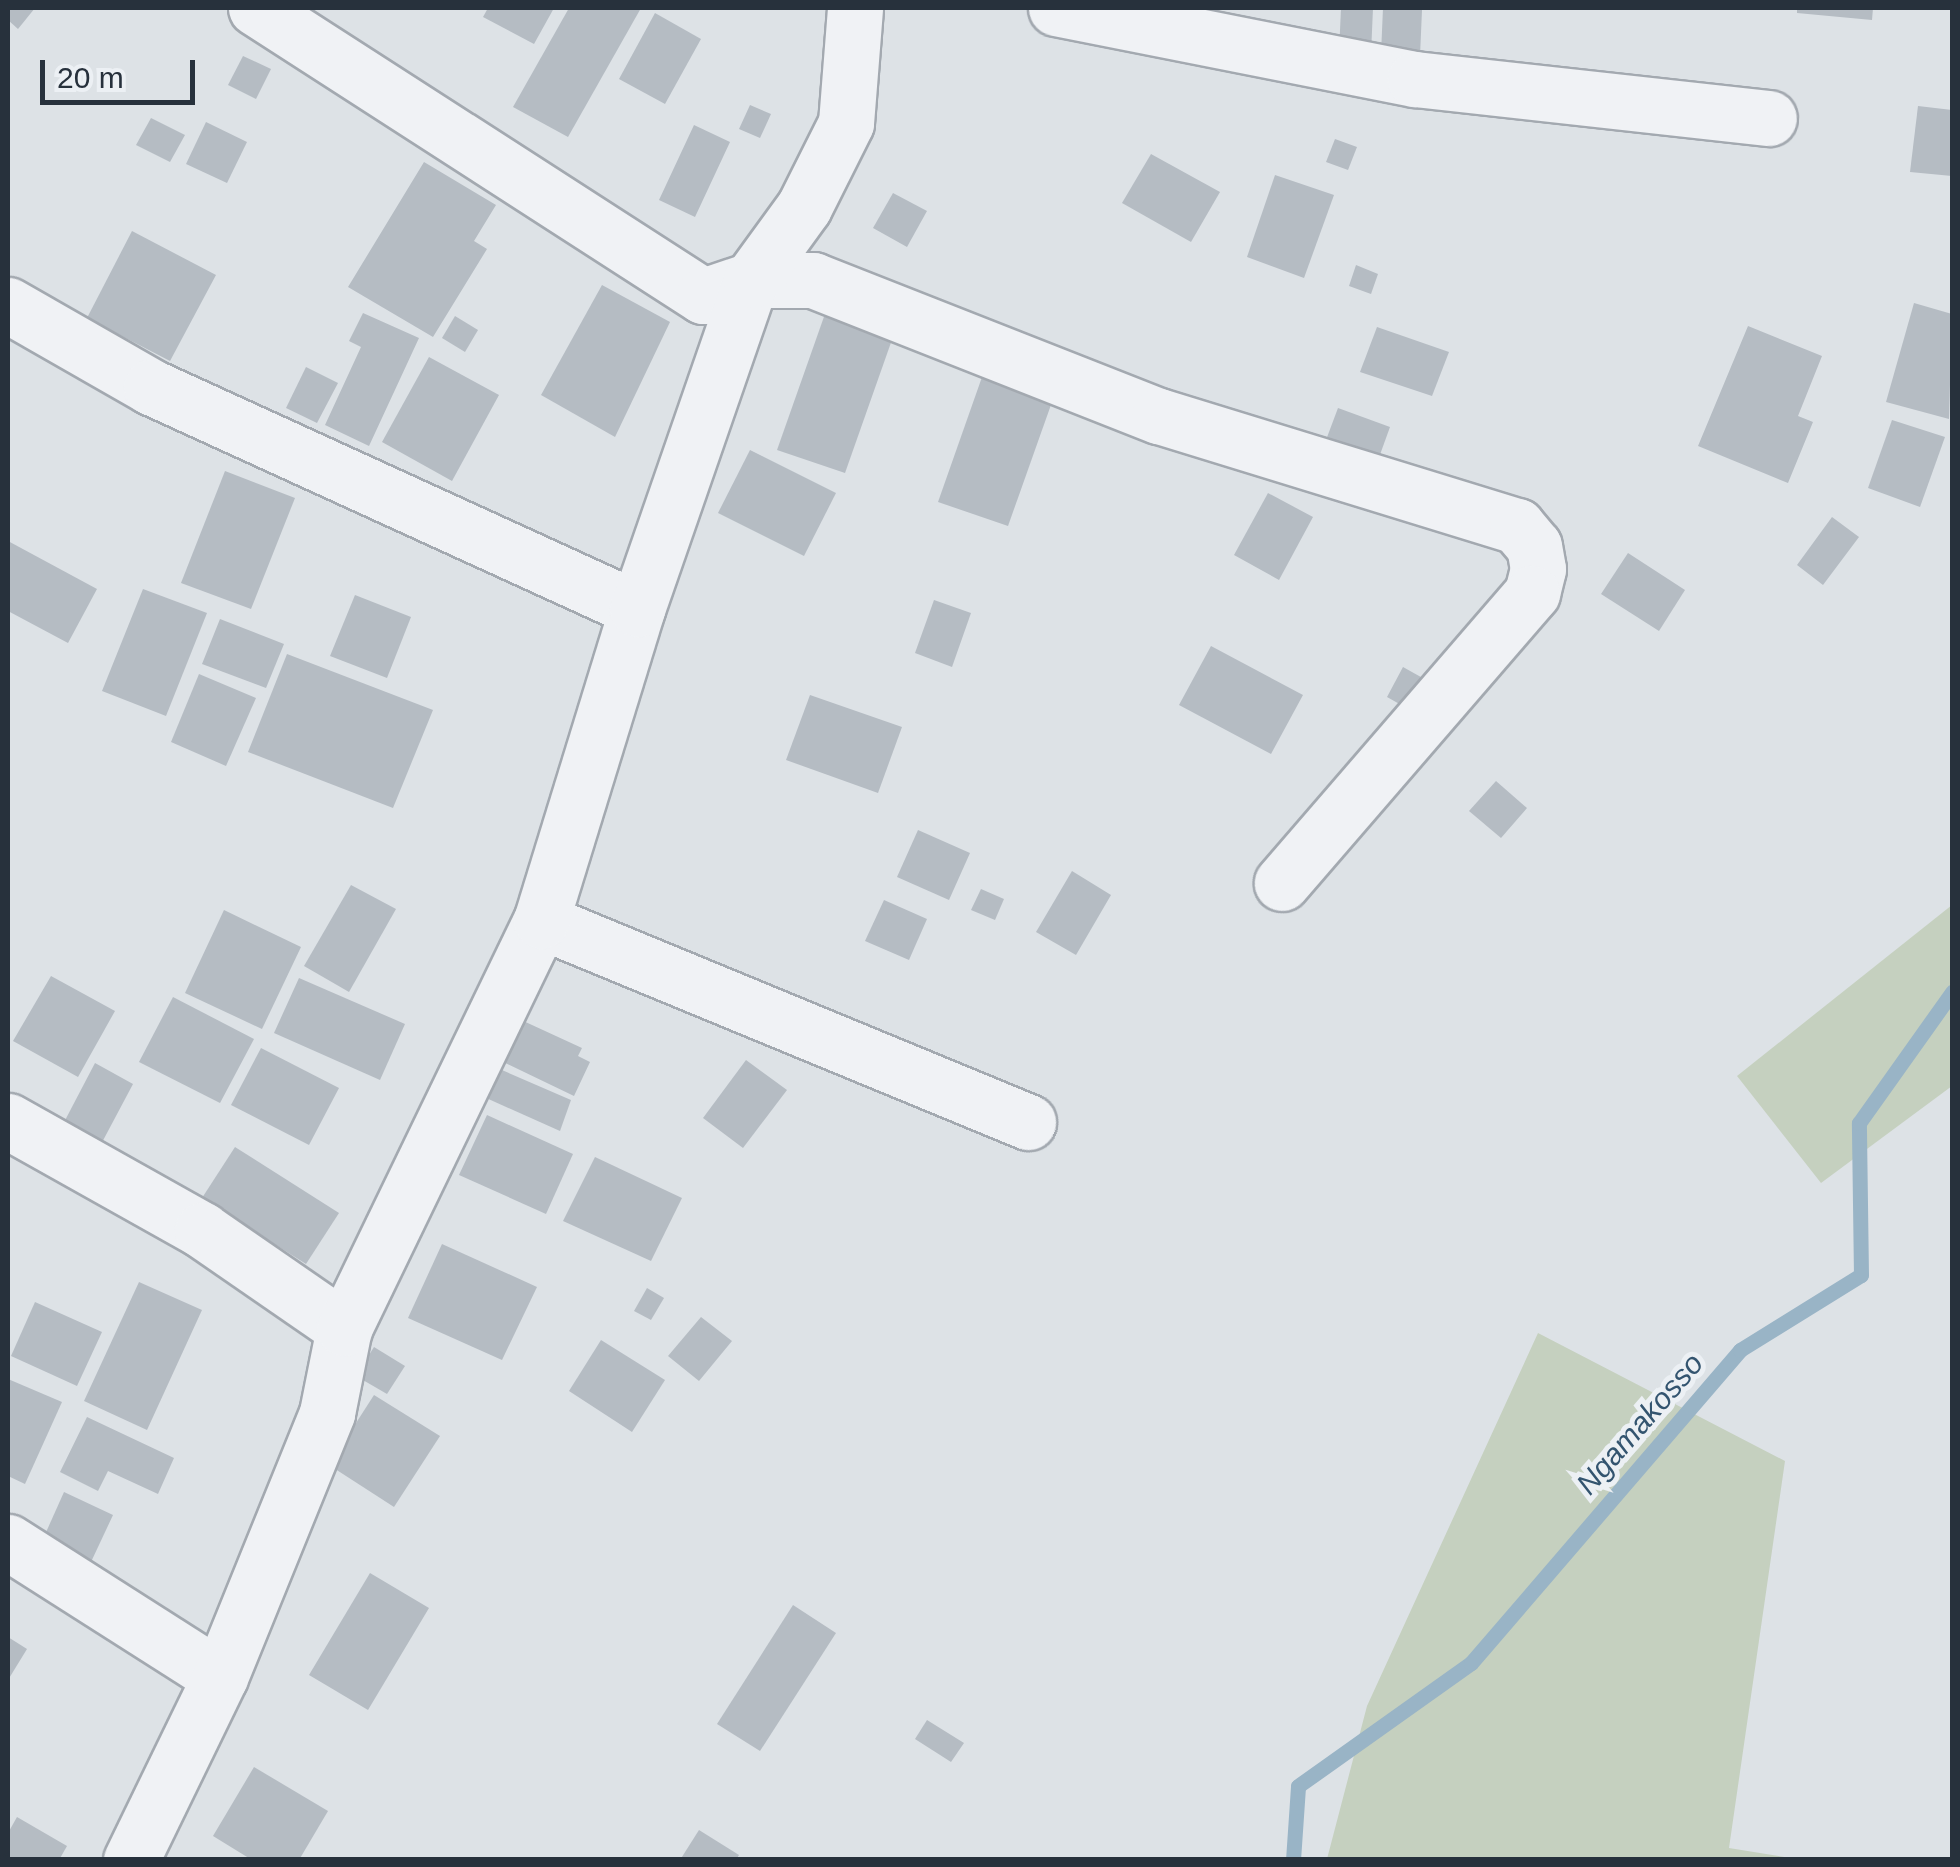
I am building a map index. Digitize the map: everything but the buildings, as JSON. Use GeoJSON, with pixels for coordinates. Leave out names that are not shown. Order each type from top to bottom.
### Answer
{"type":"FeatureCollection","features":[{"type":"Feature","properties":{"kind":"street"},"geometry":{"type":"LineString","coordinates":[[256,8],[703,296],[751,280],[813,280],[1159,416],[1517,526],[1534,546],[1538,569],[1532,592],[1282,883]]}},
{"type":"Feature","properties":{"kind":"street"},"geometry":{"type":"LineString","coordinates":[[131,1860],[220,1676],[327,1413],[344,1328],[541,922],[637,609],[751,280],[804,207],[846,122],[855,8]]}},
{"type":"Feature","properties":{"kind":"street"},"geometry":{"type":"LineString","coordinates":[[1056,8],[1415,79],[1768,118]]}},
{"type":"Feature","properties":{"kind":"street"},"geometry":{"type":"LineString","coordinates":[[8,305],[152,388],[637,609]]}},
{"type":"Feature","properties":{"kind":"street"},"geometry":{"type":"LineString","coordinates":[[541,922],[1028,1122]]}},
{"type":"Feature","properties":{"kind":"street"},"geometry":{"type":"LineString","coordinates":[[8,1120],[202,1230],[344,1328]]}},
{"type":"Feature","properties":{"kind":"street"},"geometry":{"type":"LineString","coordinates":[[8,1542],[220,1676]]}},
{"type":"Feature","properties":{"kind":"green space"},"geometry":{"type":"Polygon","coordinates":[[[1952,905],[1952,1086],[1821,1183],[1737,1076],[1952,905]]]}},
{"type":"Feature","properties":{"kind":"green space"},"geometry":{"type":"Polygon","coordinates":[[[1538,1333],[1785,1461],[1729,1848],[1797,1859],[1327,1859],[1367,1706],[1538,1333]]]}},
{"type":"Feature","properties":{"kind":"waterway","name":"Ngamakosso"},"geometry":{"type":"LineString","coordinates":[[1293,1860],[1298,1786],[1471,1663],[1740,1350],[1861,1275],[1859,1123],[1952,992]]}}]}
